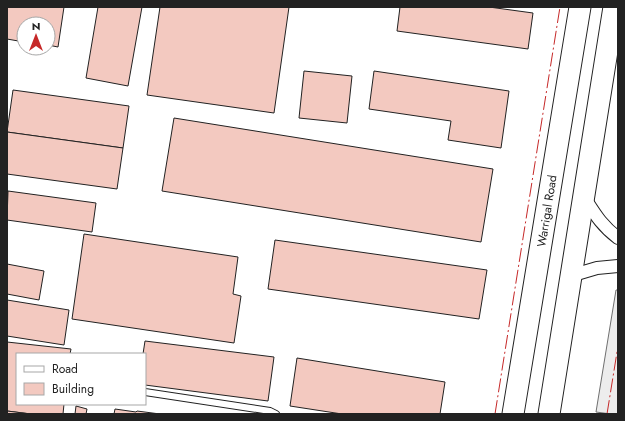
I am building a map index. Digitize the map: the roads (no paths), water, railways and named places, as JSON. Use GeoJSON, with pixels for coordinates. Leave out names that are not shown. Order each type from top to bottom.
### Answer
{"type":"FeatureCollection","features":[{"type":"Feature","properties":{"kind":"highway","name":"Warrigal Road"},"geometry":{"type":"LineString","coordinates":[[513,414],[580,7]]}},
{"type":"Feature","properties":{"kind":"highway"},"geometry":{"type":"LineString","coordinates":[[548,414],[614,7]]}},
{"type":"Feature","properties":{"kind":"highway"},"geometry":{"type":"LineString","coordinates":[[527,333],[561,338]]}},
{"type":"Feature","properties":{"kind":"street"},"geometry":{"type":"LineString","coordinates":[[584,196],[605,228],[618,238]]}},
{"type":"Feature","properties":{"kind":"street"},"geometry":{"type":"LineString","coordinates":[[570,276],[597,268],[618,266]]}},
{"type":"Feature","properties":{"kind":"lane"},"geometry":{"type":"LineString","coordinates":[[146,392],[270,411],[276,414]]}}]}
